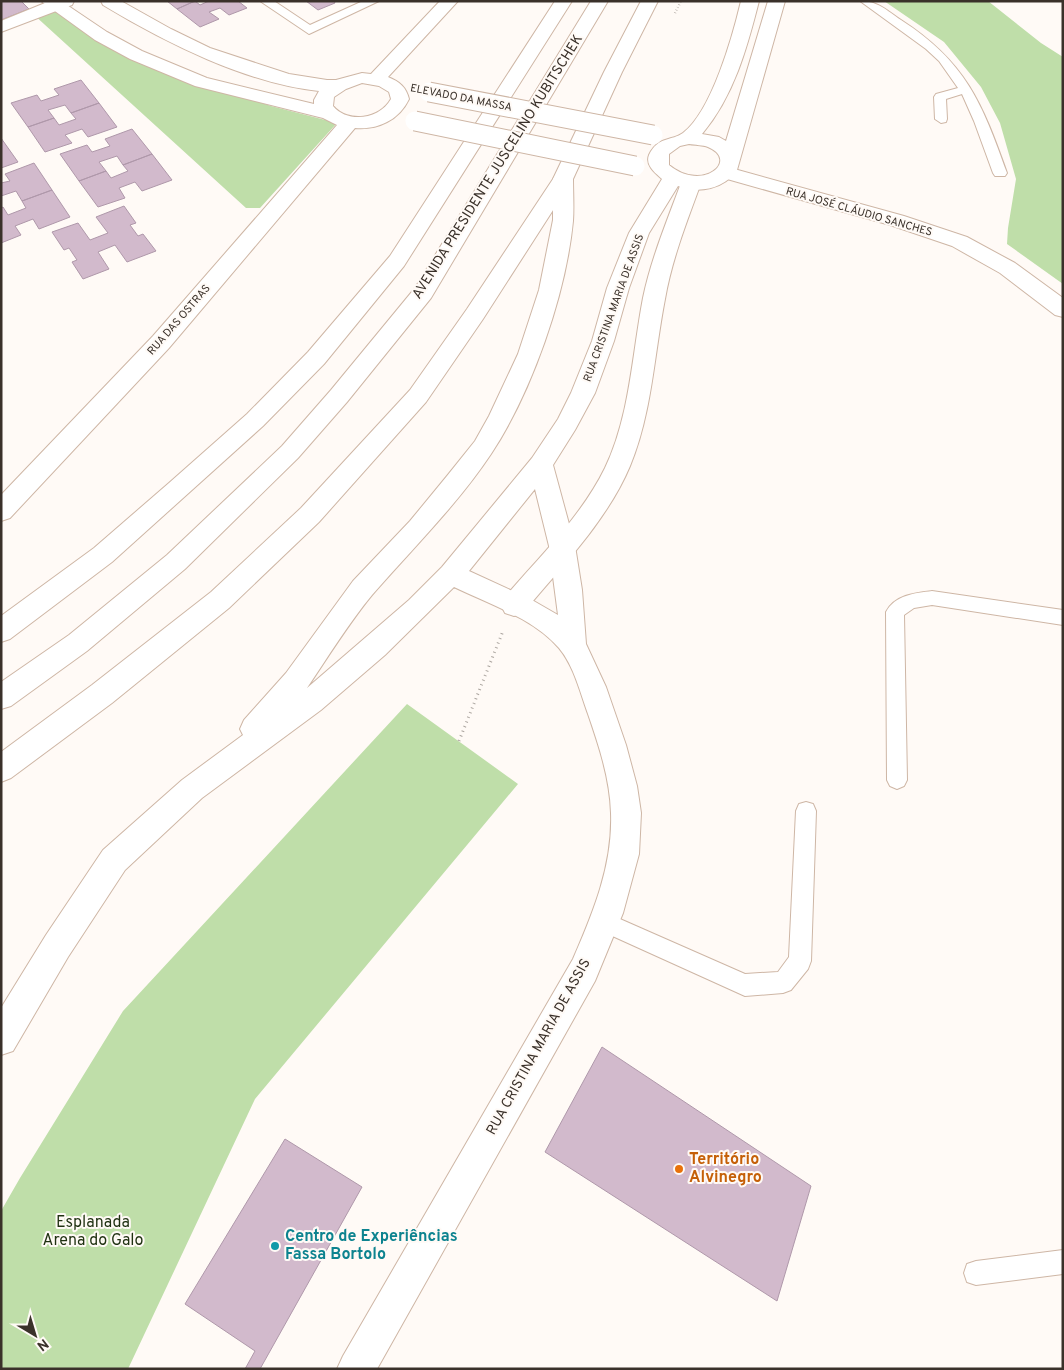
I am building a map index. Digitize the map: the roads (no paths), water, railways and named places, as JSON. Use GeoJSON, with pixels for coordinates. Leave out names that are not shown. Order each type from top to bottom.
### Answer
{"type":"FeatureCollection","features":[{"type":"Feature","properties":{"kind":"main road"},"geometry":{"type":"LineString","coordinates":[[109,1],[184,44],[231,63],[286,80],[307,84],[336,85]]}},
{"type":"Feature","properties":{"kind":"main road"},"geometry":{"type":"LineString","coordinates":[[1,27],[56,3],[101,36],[136,55],[201,82],[340,118],[372,121],[395,110],[400,99],[397,89],[384,82],[450,1]]}},
{"type":"Feature","properties":{"kind":"main road"},"geometry":{"type":"LineString","coordinates":[[1,631],[103,555],[163,503],[255,420],[316,358],[397,261],[564,1]]}},
{"type":"Feature","properties":{"kind":"main road","name":"AVENIDA PRESIDENTE JUSCELINO KUBITSCHEK"},"geometry":{"type":"LineString","coordinates":[[1,697],[78,643],[176,562],[290,452],[339,396],[423,293],[600,1]]}},
{"type":"Feature","properties":{"kind":"main road"},"geometry":{"type":"LineString","coordinates":[[684,139],[703,123],[718,97],[738,45],[750,1]]}},
{"type":"Feature","properties":{"kind":"main road"},"geometry":{"type":"LineString","coordinates":[[388,115],[635,166],[677,178],[709,182],[729,165],[777,1]]}},
{"type":"Feature","properties":{"kind":"main road"},"geometry":{"type":"LineString","coordinates":[[1,769],[102,694],[220,600],[310,515],[418,396],[475,314],[563,179],[613,72],[650,6]]}},
{"type":"Feature","properties":{"kind":"main road","name":"ELEVADO DA MASSA"},"geometry":{"type":"LineString","coordinates":[[336,85],[352,79],[384,82],[653,136],[684,139]]}},
{"type":"Feature","properties":{"kind":"main road"},"geometry":{"type":"LineString","coordinates":[[336,85],[325,97],[326,108],[340,118]]}},
{"type":"Feature","properties":{"kind":"main road","name":"RUA DAS OSTRAS"},"geometry":{"type":"LineString","coordinates":[[1,511],[161,342],[340,118]]}},
{"type":"Feature","properties":{"kind":"main road"},"geometry":{"type":"LineString","coordinates":[[677,178],[658,162],[659,154],[669,143],[684,139],[704,139],[718,144],[729,165]]}},
{"type":"Feature","properties":{"kind":"main road","name":"RUA JOSÉ CLÁUDIO SANCHES"},"geometry":{"type":"LineString","coordinates":[[729,165],[768,186],[906,223],[970,246],[997,261],[1037,288],[1063,310]]}},
{"type":"Feature","properties":{"kind":"main road"},"geometry":{"type":"LineString","coordinates":[[514,605],[606,488],[625,447],[632,422],[677,178]]}},
{"type":"Feature","properties":{"kind":"main road","name":"RUA CRISTINA MARIA DE ASSIS"},"geometry":{"type":"LineString","coordinates":[[573,645],[549,624],[450,574],[540,464],[567,424],[583,393],[603,341],[618,288],[639,232],[677,178]]}},
{"type":"Feature","properties":{"kind":"main road"},"geometry":{"type":"LineString","coordinates":[[223,764],[296,681],[362,590],[419,528],[456,483],[500,418],[529,354],[550,290],[564,220],[563,179]]}},
{"type":"Feature","properties":{"kind":"main road","name":"RUA CRISTINA MARIA DE ASSIS"},"geometry":{"type":"LineString","coordinates":[[356,1369],[584,970],[617,884],[624,845],[626,813],[622,783],[612,746],[588,677],[573,645],[569,590],[562,546],[540,464]]}},
{"type":"Feature","properties":{"kind":"main road"},"geometry":{"type":"LineString","coordinates":[[1,1039],[57,946],[114,860],[146,829],[223,764],[311,701],[341,676],[418,608],[450,574]]}},
{"type":"Feature","properties":{"kind":"lane"},"geometry":{"type":"LineString","coordinates":[[266,1],[309,30],[373,1]]}},
{"type":"Feature","properties":{"kind":"lane"},"geometry":{"type":"LineString","coordinates":[[866,1],[929,45],[946,63],[965,90],[982,120],[1000,173]]}},
{"type":"Feature","properties":{"kind":"lane"},"geometry":{"type":"LineString","coordinates":[[941,119],[940,97],[965,90]]}},
{"type":"Feature","properties":{"kind":"lane"},"geometry":{"type":"LineString","coordinates":[[898,780],[895,612],[910,601],[932,598],[1063,618]]}},
{"type":"Feature","properties":{"kind":"lane"},"geometry":{"type":"LineString","coordinates":[[604,922],[745,986],[783,982],[800,961],[806,811]]}},
{"type":"Feature","properties":{"kind":"lane"},"geometry":{"type":"LineString","coordinates":[[976,1273],[1063,1262]]}},
{"type":"Feature","properties":{"kind":"place","name":"Território Alvinegro"},"geometry":{"type":"Point","coordinates":[679,1169]}},
{"type":"Feature","properties":{"kind":"place","name":"Centro de Experiências Fassa Bortolo"},"geometry":{"type":"Point","coordinates":[275,1246]}},
{"type":"Feature","properties":{"kind":"park label","name":"Esplanada Arena do Galo"},"geometry":{"type":"Point","coordinates":[93,1232]}}]}
